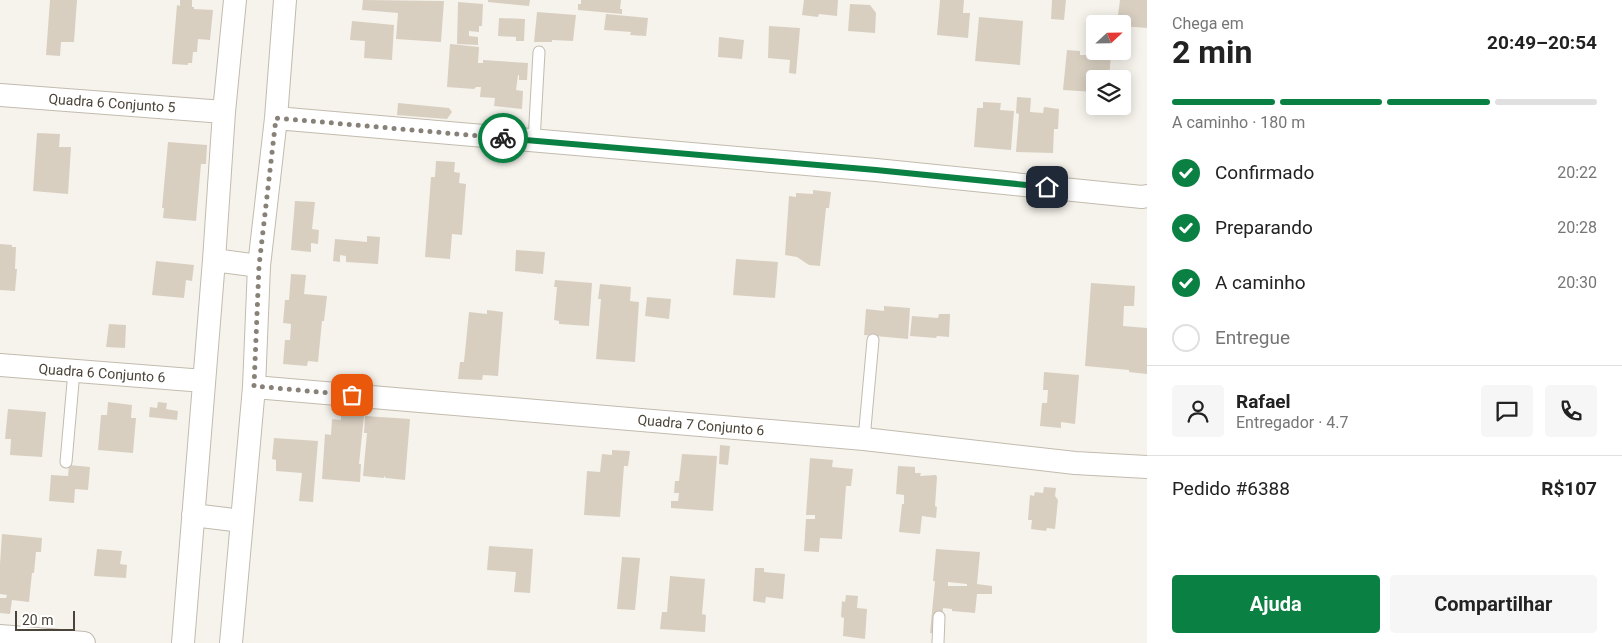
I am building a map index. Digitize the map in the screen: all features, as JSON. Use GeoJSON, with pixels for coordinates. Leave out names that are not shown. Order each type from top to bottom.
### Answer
{"type":"FeatureCollection","features":[{"type":"Feature","properties":{"kind":"street"},"geometry":{"type":"LineString","coordinates":[[183,643],[224,112],[235,0]]}},
{"type":"Feature","properties":{"kind":"street"},"geometry":{"type":"LineString","coordinates":[[231,643],[254,386],[259,266],[276,118],[286,0]]}},
{"type":"Feature","properties":{"kind":"street","name":"Quadra 6 Conjunto 5"},"geometry":{"type":"LineString","coordinates":[[0,94],[224,112]]}},
{"type":"Feature","properties":{"kind":"street"},"geometry":{"type":"LineString","coordinates":[[276,118],[876,170],[1147,196]]}},
{"type":"Feature","properties":{"kind":"street"},"geometry":{"type":"LineString","coordinates":[[214,260],[259,266]]}},
{"type":"Feature","properties":{"kind":"street","name":"Quadra 6 Conjunto 6"},"geometry":{"type":"LineString","coordinates":[[0,365],[204,381]]}},
{"type":"Feature","properties":{"kind":"street","name":"Quadra 7 Conjunto 6"},"geometry":{"type":"LineString","coordinates":[[254,386],[864,439],[1075,463],[1147,468]]}},
{"type":"Feature","properties":{"kind":"street"},"geometry":{"type":"LineString","coordinates":[[193,514],[242,521]]}},
{"type":"Feature","properties":{"kind":"street"},"geometry":{"type":"LineString","coordinates":[[0,636],[84,643]]}},
{"type":"Feature","properties":{"kind":"lane"},"geometry":{"type":"LineString","coordinates":[[534,141],[539,52]]}},
{"type":"Feature","properties":{"kind":"lane"},"geometry":{"type":"LineString","coordinates":[[864,439],[873,340]]}},
{"type":"Feature","properties":{"kind":"lane"},"geometry":{"type":"LineString","coordinates":[[66,462],[74,371]]}},
{"type":"Feature","properties":{"kind":"lane"},"geometry":{"type":"LineString","coordinates":[[938,643],[939,617]]}},
{"type":"Feature","properties":{"kind":"building"},"geometry":{"type":"Polygon","coordinates":[[[50,0],[77,0],[74,42],[61,42],[60,56],[46,55],[50,0]]]}},
{"type":"Feature","properties":{"kind":"building"},"geometry":{"type":"Polygon","coordinates":[[[180,0],[192,0],[192,7],[194,9],[213,10],[210,40],[198,39],[197,52],[193,52],[192,63],[188,63],[188,65],[172,64],[177,5],[180,6],[180,0]]]}},
{"type":"Feature","properties":{"kind":"building"},"geometry":{"type":"Polygon","coordinates":[[[363,0],[444,1],[441,42],[396,39],[398,13],[362,10],[363,0]]]}},
{"type":"Feature","properties":{"kind":"building"},"geometry":{"type":"Polygon","coordinates":[[[488,0],[530,0],[529,6],[488,2],[488,0]]]}},
{"type":"Feature","properties":{"kind":"building"},"geometry":{"type":"Polygon","coordinates":[[[581,0],[621,0],[620,9],[622,9],[622,14],[578,10],[578,4],[581,4],[581,0]]]}},
{"type":"Feature","properties":{"kind":"building"},"geometry":{"type":"Polygon","coordinates":[[[804,0],[838,0],[837,16],[819,14],[818,17],[802,15],[804,0]]]}},
{"type":"Feature","properties":{"kind":"building"},"geometry":{"type":"Polygon","coordinates":[[[940,0],[964,0],[963,13],[970,13],[968,38],[937,35],[940,0]]]}},
{"type":"Feature","properties":{"kind":"building"},"geometry":{"type":"Polygon","coordinates":[[[1052,0],[1066,0],[1064,20],[1051,19],[1052,0]]]}},
{"type":"Feature","properties":{"kind":"building"},"geometry":{"type":"Polygon","coordinates":[[[1120,0],[1147,0],[1147,28],[1131,27],[1131,15],[1118,15],[1120,0]]]}},
{"type":"Feature","properties":{"kind":"building"},"geometry":{"type":"Polygon","coordinates":[[[458,2],[483,4],[482,26],[479,26],[479,32],[469,31],[469,36],[478,37],[478,45],[457,44],[458,2]]]}},
{"type":"Feature","properties":{"kind":"building"},"geometry":{"type":"Polygon","coordinates":[[[850,4],[870,5],[876,13],[875,33],[848,31],[850,4]]]}},
{"type":"Feature","properties":{"kind":"building"},"geometry":{"type":"Polygon","coordinates":[[[537,12],[576,15],[573,41],[552,40],[552,42],[534,42],[537,12]]]}},
{"type":"Feature","properties":{"kind":"building"},"geometry":{"type":"Polygon","coordinates":[[[606,14],[648,18],[646,36],[630,35],[631,32],[604,30],[606,14]]]}},
{"type":"Feature","properties":{"kind":"building"},"geometry":{"type":"Polygon","coordinates":[[[979,17],[1023,21],[1020,65],[975,61],[979,17]]]}},
{"type":"Feature","properties":{"kind":"building"},"geometry":{"type":"Polygon","coordinates":[[[499,18],[525,19],[524,41],[516,41],[516,37],[498,36],[499,18]]]}},
{"type":"Feature","properties":{"kind":"building"},"geometry":{"type":"Polygon","coordinates":[[[352,21],[394,25],[392,60],[364,58],[365,41],[350,40],[352,21]]]}},
{"type":"Feature","properties":{"kind":"building"},"geometry":{"type":"Polygon","coordinates":[[[769,26],[800,28],[796,74],[789,73],[790,60],[768,58],[769,26]]]}},
{"type":"Feature","properties":{"kind":"building"},"geometry":{"type":"Polygon","coordinates":[[[719,37],[744,40],[742,59],[718,57],[719,37]]]}},
{"type":"Feature","properties":{"kind":"building"},"geometry":{"type":"Polygon","coordinates":[[[450,44],[479,47],[478,63],[483,63],[483,60],[528,63],[527,80],[519,80],[518,75],[516,90],[523,91],[522,109],[494,106],[495,98],[480,97],[481,87],[474,89],[447,87],[450,44]]]}},
{"type":"Feature","properties":{"kind":"building"},"geometry":{"type":"Polygon","coordinates":[[[1067,50],[1080,51],[1080,55],[1086,55],[1086,60],[1111,60],[1110,70],[1086,70],[1086,91],[1063,90],[1067,50]]]}},
{"type":"Feature","properties":{"kind":"building"},"geometry":{"type":"Polygon","coordinates":[[[1017,97],[1031,98],[1030,112],[1043,113],[1044,107],[1059,109],[1058,129],[1054,129],[1053,153],[1016,152],[1019,114],[1016,113],[1017,97]]]}},
{"type":"Feature","properties":{"kind":"building"},"geometry":{"type":"Polygon","coordinates":[[[983,102],[1001,103],[1000,110],[1014,111],[1011,150],[974,147],[977,108],[983,108],[983,102]]]}},
{"type":"Feature","properties":{"kind":"building"},"geometry":{"type":"Polygon","coordinates":[[[398,103],[449,108],[452,112],[447,119],[397,115],[398,103]]]}},
{"type":"Feature","properties":{"kind":"building"},"geometry":{"type":"Polygon","coordinates":[[[37,133],[60,134],[59,147],[71,147],[68,194],[33,191],[37,133]]]}},
{"type":"Feature","properties":{"kind":"building"},"geometry":{"type":"Polygon","coordinates":[[[168,142],[207,145],[206,164],[201,164],[196,221],[163,218],[164,208],[162,208],[168,142]]]}},
{"type":"Feature","properties":{"kind":"building"},"geometry":{"type":"Polygon","coordinates":[[[436,161],[455,162],[454,172],[460,173],[459,183],[466,184],[462,235],[452,234],[450,259],[425,257],[431,177],[435,177],[436,161]]]}},
{"type":"Feature","properties":{"kind":"building"},"geometry":{"type":"Polygon","coordinates":[[[813,190],[831,192],[829,208],[826,208],[820,266],[809,265],[797,257],[785,255],[789,196],[796,197],[796,193],[813,194],[813,190]]]}},
{"type":"Feature","properties":{"kind":"building"},"geometry":{"type":"Polygon","coordinates":[[[295,201],[315,202],[312,229],[319,230],[318,244],[311,243],[311,252],[291,250],[295,201]]]}},
{"type":"Feature","properties":{"kind":"building"},"geometry":{"type":"Polygon","coordinates":[[[367,236],[380,237],[378,264],[346,262],[346,256],[340,255],[340,262],[333,261],[335,239],[367,242],[367,236]]]}},
{"type":"Feature","properties":{"kind":"building"},"geometry":{"type":"Polygon","coordinates":[[[0,244],[16,247],[15,291],[0,290],[0,244]]]}},
{"type":"Feature","properties":{"kind":"building"},"geometry":{"type":"Polygon","coordinates":[[[516,250],[545,252],[543,274],[515,271],[516,250]]]}},
{"type":"Feature","properties":{"kind":"building"},"geometry":{"type":"Polygon","coordinates":[[[736,259],[778,262],[775,298],[733,295],[736,259]]]}},
{"type":"Feature","properties":{"kind":"building"},"geometry":{"type":"Polygon","coordinates":[[[156,261],[194,265],[192,281],[186,280],[184,298],[152,295],[156,261]]]}},
{"type":"Feature","properties":{"kind":"building"},"geometry":{"type":"Polygon","coordinates":[[[291,274],[306,275],[304,294],[327,296],[324,321],[322,321],[318,362],[308,361],[307,366],[283,364],[285,340],[290,340],[291,324],[283,323],[285,300],[289,300],[291,274]]]}},
{"type":"Feature","properties":{"kind":"building"},"geometry":{"type":"Polygon","coordinates":[[[555,280],[592,283],[589,326],[559,324],[559,321],[554,320],[557,287],[554,287],[555,280]]]}},
{"type":"Feature","properties":{"kind":"building"},"geometry":{"type":"Polygon","coordinates":[[[1091,283],[1135,286],[1134,306],[1124,306],[1123,326],[1147,328],[1147,374],[1129,372],[1129,370],[1085,366],[1091,283]]]}},
{"type":"Feature","properties":{"kind":"building"},"geometry":{"type":"Polygon","coordinates":[[[600,284],[631,287],[630,301],[639,302],[635,362],[596,359],[601,299],[598,299],[600,284]]]}},
{"type":"Feature","properties":{"kind":"building"},"geometry":{"type":"Polygon","coordinates":[[[647,297],[671,299],[669,319],[645,316],[647,297]]]}},
{"type":"Feature","properties":{"kind":"building"},"geometry":{"type":"Polygon","coordinates":[[[884,306],[910,308],[908,339],[864,335],[866,309],[884,311],[884,306]]]}},
{"type":"Feature","properties":{"kind":"building"},"geometry":{"type":"Polygon","coordinates":[[[487,310],[503,312],[498,376],[483,375],[482,380],[458,379],[460,362],[464,362],[469,312],[487,314],[487,310]]]}},
{"type":"Feature","properties":{"kind":"building"},"geometry":{"type":"Polygon","coordinates":[[[939,314],[950,314],[949,337],[910,336],[912,316],[938,318],[939,314]]]}},
{"type":"Feature","properties":{"kind":"building"},"geometry":{"type":"Polygon","coordinates":[[[109,324],[126,325],[125,348],[106,347],[109,324]]]}},
{"type":"Feature","properties":{"kind":"building"},"geometry":{"type":"Polygon","coordinates":[[[1044,372],[1079,375],[1075,424],[1061,422],[1061,428],[1040,426],[1042,403],[1047,403],[1048,390],[1043,390],[1044,372]]]}},
{"type":"Feature","properties":{"kind":"building"},"geometry":{"type":"Polygon","coordinates":[[[108,402],[132,405],[131,418],[136,418],[133,453],[98,450],[101,415],[107,415],[108,402]]]}},
{"type":"Feature","properties":{"kind":"building"},"geometry":{"type":"Polygon","coordinates":[[[158,402],[167,403],[166,409],[178,411],[177,420],[149,417],[150,407],[157,408],[158,402]]]}},
{"type":"Feature","properties":{"kind":"building"},"geometry":{"type":"Polygon","coordinates":[[[8,409],[46,412],[42,457],[10,455],[11,439],[5,439],[8,409]]]}},
{"type":"Feature","properties":{"kind":"building"},"geometry":{"type":"Polygon","coordinates":[[[341,415],[364,416],[359,464],[361,464],[360,482],[322,479],[325,434],[331,435],[332,419],[341,420],[341,415]]]}},
{"type":"Feature","properties":{"kind":"building"},"geometry":{"type":"Polygon","coordinates":[[[365,416],[410,419],[405,480],[386,478],[384,476],[384,478],[363,476],[367,433],[364,433],[365,416]]]}},
{"type":"Feature","properties":{"kind":"building"},"geometry":{"type":"Polygon","coordinates":[[[274,438],[318,441],[313,502],[299,501],[302,473],[276,471],[276,460],[272,459],[274,438]]]}},
{"type":"Feature","properties":{"kind":"building"},"geometry":{"type":"Polygon","coordinates":[[[720,445],[730,446],[728,465],[719,464],[720,445]]]}},
{"type":"Feature","properties":{"kind":"building"},"geometry":{"type":"Polygon","coordinates":[[[612,450],[630,451],[628,466],[624,466],[620,517],[584,515],[587,471],[600,472],[602,454],[612,455],[612,450]]]}},
{"type":"Feature","properties":{"kind":"building"},"geometry":{"type":"Polygon","coordinates":[[[682,454],[717,456],[713,511],[671,508],[671,501],[678,501],[679,493],[674,493],[675,481],[679,481],[682,454]]]}},
{"type":"Feature","properties":{"kind":"building"},"geometry":{"type":"Polygon","coordinates":[[[810,458],[833,460],[832,467],[853,469],[851,486],[846,486],[842,539],[820,538],[819,552],[804,551],[806,519],[815,519],[815,515],[806,515],[810,458]]]}},
{"type":"Feature","properties":{"kind":"building"},"geometry":{"type":"Polygon","coordinates":[[[69,465],[90,467],[88,490],[75,489],[74,503],[49,501],[51,475],[68,476],[69,465]]]}},
{"type":"Feature","properties":{"kind":"building"},"geometry":{"type":"Polygon","coordinates":[[[898,466],[915,467],[915,473],[921,473],[920,476],[936,475],[937,477],[936,518],[922,516],[920,534],[899,532],[904,495],[896,494],[898,466]]]}},
{"type":"Feature","properties":{"kind":"building"},"geometry":{"type":"Polygon","coordinates":[[[1044,487],[1056,488],[1055,496],[1058,500],[1055,529],[1047,528],[1046,531],[1031,529],[1032,520],[1028,520],[1030,495],[1034,496],[1035,492],[1043,493],[1044,487]]]}},
{"type":"Feature","properties":{"kind":"building"},"geometry":{"type":"Polygon","coordinates":[[[2,534],[42,538],[41,552],[36,552],[29,602],[12,600],[10,614],[0,613],[0,598],[6,598],[7,595],[0,594],[2,534]]]}},
{"type":"Feature","properties":{"kind":"building"},"geometry":{"type":"Polygon","coordinates":[[[489,546],[533,549],[530,593],[514,592],[516,572],[487,570],[489,546]]]}},
{"type":"Feature","properties":{"kind":"building"},"geometry":{"type":"Polygon","coordinates":[[[97,549],[122,551],[120,564],[127,565],[126,578],[94,576],[97,549]]]}},
{"type":"Feature","properties":{"kind":"building"},"geometry":{"type":"Polygon","coordinates":[[[936,549],[980,552],[977,584],[992,586],[992,594],[977,594],[975,613],[952,611],[952,609],[943,608],[941,634],[930,633],[935,581],[933,581],[936,549]],[[948,582],[948,586],[967,586],[967,584],[948,582]]]}},
{"type":"Feature","properties":{"kind":"building"},"geometry":{"type":"Polygon","coordinates":[[[622,557],[640,558],[635,610],[617,609],[622,557]]]}},
{"type":"Feature","properties":{"kind":"building"},"geometry":{"type":"Polygon","coordinates":[[[755,568],[764,568],[764,572],[785,574],[783,599],[766,597],[765,603],[753,601],[755,568]]]}},
{"type":"Feature","properties":{"kind":"building"},"geometry":{"type":"Polygon","coordinates":[[[670,576],[705,579],[702,614],[706,615],[705,632],[660,629],[662,612],[667,612],[670,576]]]}},
{"type":"Feature","properties":{"kind":"building"},"geometry":{"type":"Polygon","coordinates":[[[846,595],[858,596],[857,608],[867,609],[865,639],[843,636],[844,618],[841,617],[842,601],[845,602],[846,595]]]}},
{"type":"Feature","properties":{"kind":"way so far"},"geometry":{"type":"LineString","coordinates":[[352,395],[254,386],[259,266],[276,118],[503,138]]}},
{"type":"Feature","properties":{"kind":"route"},"geometry":{"type":"LineString","coordinates":[[503,138],[876,170],[1047,187]]}}]}
